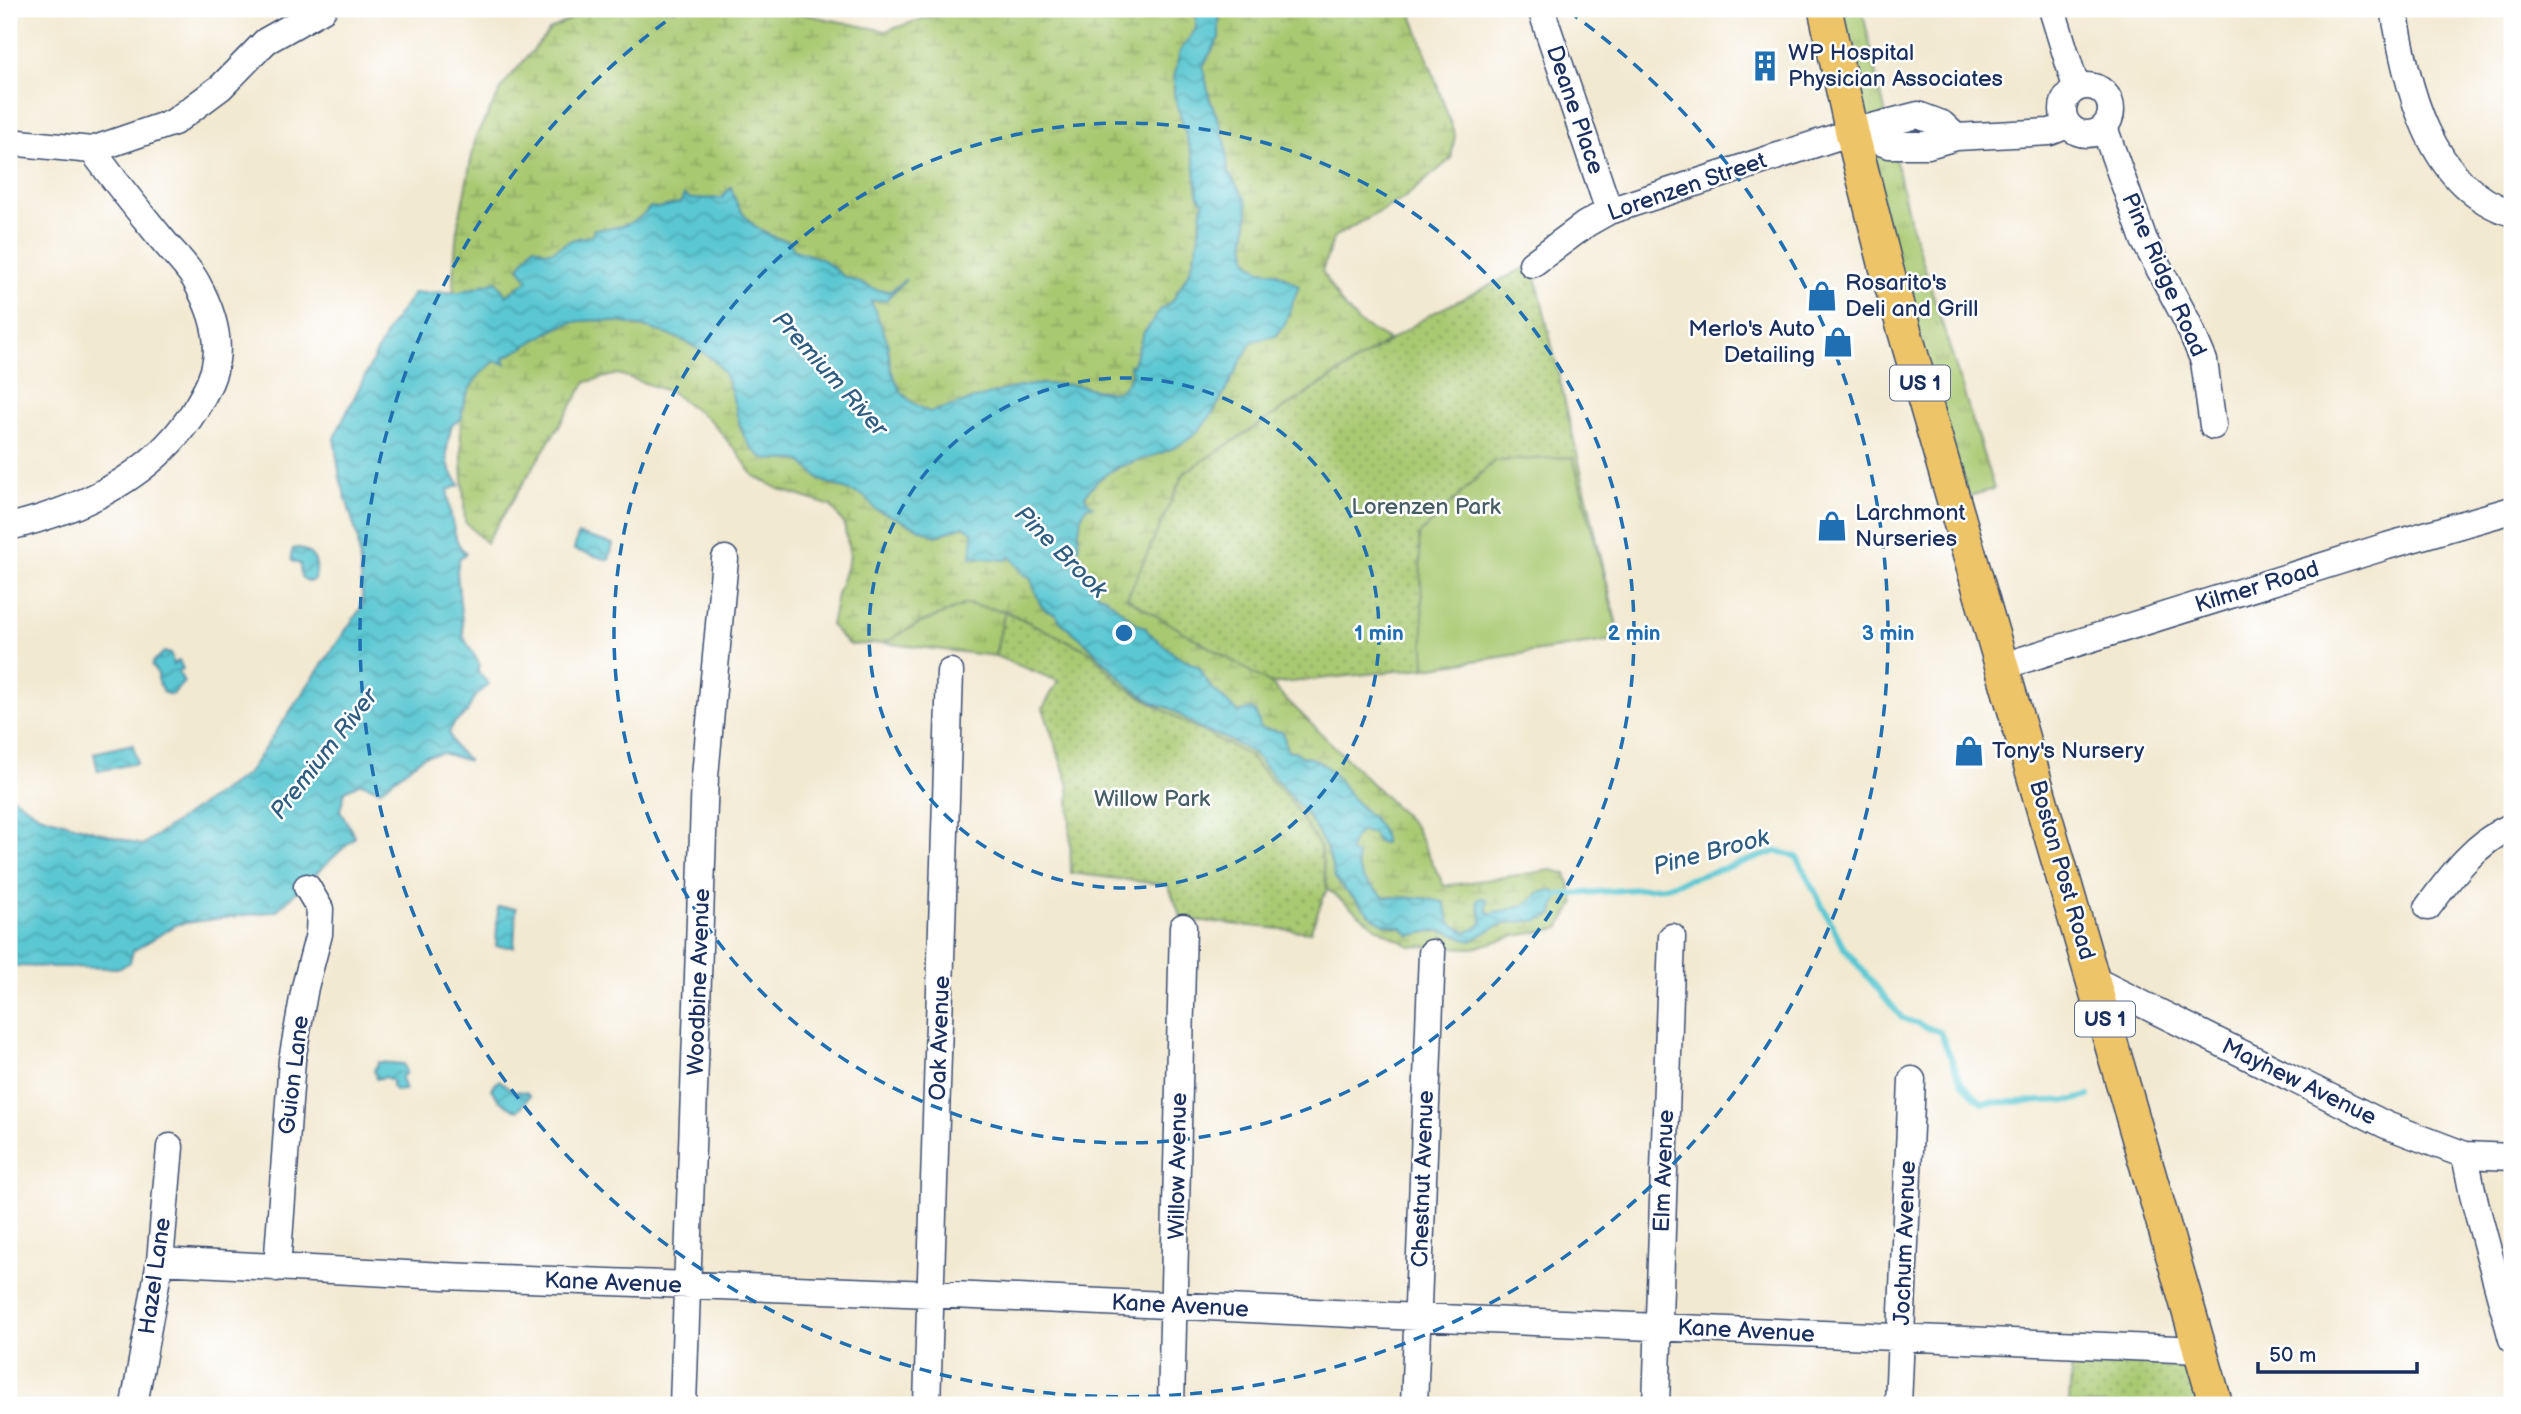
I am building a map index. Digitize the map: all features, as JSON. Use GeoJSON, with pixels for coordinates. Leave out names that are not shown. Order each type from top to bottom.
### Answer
{"type":"FeatureCollection","features":[{"type":"Feature","properties":{"kind":"main road","name":"Boston Post Road"},"geometry":{"type":"LineString","coordinates":[[1825,9],[1886,267],[2216,1405]]}},
{"type":"Feature","properties":{"kind":"street"},"geometry":{"type":"LineString","coordinates":[[9,142],[92,150],[174,121],[221,87],[266,41],[323,9]]}},
{"type":"Feature","properties":{"kind":"street","name":"Deane Place"},"geometry":{"type":"LineString","coordinates":[[1541,9],[1609,211]]}},
{"type":"Feature","properties":{"kind":"street"},"geometry":{"type":"LineString","coordinates":[[2052,9],[2077,87],[2067,94],[2062,105],[2063,118],[2076,133],[2085,135],[2104,127]]}},
{"type":"Feature","properties":{"kind":"street"},"geometry":{"type":"LineString","coordinates":[[2393,9],[2404,67],[2434,149],[2468,190],[2493,207],[2512,213]]}},
{"type":"Feature","properties":{"kind":"street","name":"Pine Ridge Road"},"geometry":{"type":"LineString","coordinates":[[2077,87],[2089,85],[2107,96],[2111,114],[2104,127],[2144,240],[2187,321],[2204,361],[2213,426]]}},
{"type":"Feature","properties":{"kind":"street"},"geometry":{"type":"LineString","coordinates":[[1852,132],[1889,145],[1928,145],[1956,137],[2050,132],[2068,125]]}},
{"type":"Feature","properties":{"kind":"street","name":"Lorenzen Street"},"geometry":{"type":"LineString","coordinates":[[1532,264],[1567,237],[1609,211],[1852,132]]}},
{"type":"Feature","properties":{"kind":"street"},"geometry":{"type":"LineString","coordinates":[[9,527],[94,499],[151,461],[169,446],[193,414],[211,382],[217,358],[209,310],[196,280],[92,150]]}},
{"type":"Feature","properties":{"kind":"street","name":"Kilmer Road"},"geometry":{"type":"LineString","coordinates":[[2003,666],[2374,550],[2512,510]]}},
{"type":"Feature","properties":{"kind":"street","name":"Woodbine Avenue"},"geometry":{"type":"LineString","coordinates":[[684,1405],[705,776],[725,559]]}},
{"type":"Feature","properties":{"kind":"street","name":"Oak Avenue"},"geometry":{"type":"LineString","coordinates":[[928,1405],[950,672]]}},
{"type":"Feature","properties":{"kind":"street"},"geometry":{"type":"LineString","coordinates":[[2428,907],[2452,874],[2471,855],[2512,826]]}},
{"type":"Feature","properties":{"kind":"street","name":"Guion Lane"},"geometry":{"type":"LineString","coordinates":[[277,1268],[292,1060],[318,934],[320,909],[307,887]]}},
{"type":"Feature","properties":{"kind":"street","name":"Willow Avenue"},"geometry":{"type":"LineString","coordinates":[[1171,1405],[1183,927]]}},
{"type":"Feature","properties":{"kind":"street","name":"Elm Avenue"},"geometry":{"type":"LineString","coordinates":[[1656,1405],[1672,937]]}},
{"type":"Feature","properties":{"kind":"street","name":"Chestnut Avenue"},"geometry":{"type":"LineString","coordinates":[[1414,1405],[1432,953]]}},
{"type":"Feature","properties":{"kind":"street","name":"Mayhew Avenue"},"geometry":{"type":"LineString","coordinates":[[2094,980],[2386,1125],[2465,1155],[2512,1157]]}},
{"type":"Feature","properties":{"kind":"street","name":"Jochum Avenue"},"geometry":{"type":"LineString","coordinates":[[1898,1405],[1912,1080]]}},
{"type":"Feature","properties":{"kind":"street","name":"Hazel Lane"},"geometry":{"type":"LineString","coordinates":[[134,1405],[160,1261],[170,1147]]}},
{"type":"Feature","properties":{"kind":"street"},"geometry":{"type":"LineString","coordinates":[[2465,1155],[2473,1195],[2512,1339]]}},
{"type":"Feature","properties":{"kind":"street","name":"Kane Avenue"},"geometry":{"type":"LineString","coordinates":[[160,1261],[2200,1350]]}},
{"type":"Feature","properties":{"kind":"green space"},"geometry":{"type":"Polygon","coordinates":[[[589,9],[778,9],[886,31],[953,9],[1410,9],[1455,135],[1451,159],[1403,199],[1334,237],[1322,271],[1341,303],[1359,323],[1389,340],[1184,473],[1128,598],[1271,684],[1414,825],[1444,886],[1552,870],[1566,874],[1575,902],[1559,928],[1511,937],[1474,948],[1410,946],[1378,929],[1327,889],[1320,847],[1180,720],[1122,685],[1091,652],[1005,611],[966,604],[918,624],[884,643],[849,645],[831,626],[837,595],[850,556],[844,524],[831,506],[779,489],[754,476],[712,422],[671,392],[618,374],[586,382],[486,543],[465,522],[453,276],[457,230],[476,136],[504,84],[550,30],[589,9]]]}},
{"type":"Feature","properties":{"kind":"green space"},"geometry":{"type":"Polygon","coordinates":[[[1821,9],[1862,9],[1909,218],[1994,489],[1948,502],[1821,9]]]}},
{"type":"Feature","properties":{"kind":"green space","name":"Lorenzen Park"},"geometry":{"type":"Polygon","coordinates":[[[1533,264],[1620,639],[1425,668],[1271,684],[1127,598],[1184,473],[1431,314],[1533,264]]]}},
{"type":"Feature","properties":{"kind":"green space"},"geometry":{"type":"Polygon","coordinates":[[[1573,457],[1620,639],[1425,668],[1419,535],[1494,461],[1573,457]]]}},
{"type":"Feature","properties":{"kind":"green space"},"geometry":{"type":"Polygon","coordinates":[[[966,604],[1005,611],[995,656],[884,643],[918,624],[966,604]]]}},
{"type":"Feature","properties":{"kind":"green space","name":"Willow Park"},"geometry":{"type":"Polygon","coordinates":[[[1005,611],[1091,652],[1122,685],[1180,720],[1248,755],[1291,801],[1320,847],[1327,889],[1310,932],[1182,919],[1168,885],[1071,873],[1069,786],[1043,708],[1058,681],[995,656],[1005,611]]]}},
{"type":"Feature","properties":{"kind":"green space"},"geometry":{"type":"Polygon","coordinates":[[[2072,1353],[2193,1357],[2208,1405],[2069,1405],[2072,1353]]]}},
{"type":"Feature","properties":{"kind":"water","name":"Premium River"},"geometry":{"type":"Polygon","coordinates":[[[1196,9],[1219,9],[1219,38],[1203,66],[1210,100],[1226,145],[1228,172],[1246,200],[1248,214],[1245,242],[1248,261],[1260,270],[1276,272],[1299,286],[1284,326],[1276,336],[1253,341],[1214,410],[1195,434],[1170,450],[1118,467],[1095,483],[1085,496],[1093,506],[1086,507],[1081,518],[1078,554],[1081,569],[1098,594],[1137,624],[1145,627],[1178,657],[1199,667],[1210,686],[1239,713],[1251,709],[1255,711],[1261,728],[1283,732],[1287,751],[1295,751],[1302,757],[1311,758],[1333,773],[1381,830],[1384,843],[1378,842],[1373,834],[1361,831],[1353,840],[1350,852],[1357,856],[1363,879],[1384,897],[1423,898],[1444,902],[1450,923],[1466,932],[1481,924],[1482,917],[1477,901],[1481,898],[1487,899],[1489,913],[1522,906],[1538,893],[1552,890],[1559,895],[1552,915],[1540,920],[1501,925],[1471,941],[1440,931],[1410,936],[1401,927],[1384,924],[1373,917],[1335,878],[1328,851],[1308,816],[1253,753],[1221,736],[1206,732],[1128,685],[1055,614],[1045,610],[1030,577],[1023,574],[1010,556],[1007,560],[971,557],[973,533],[964,526],[936,536],[875,509],[864,496],[822,481],[801,461],[764,458],[751,447],[745,437],[728,382],[712,359],[695,347],[654,330],[609,321],[588,321],[571,323],[554,330],[504,357],[506,364],[496,361],[489,366],[477,378],[468,393],[462,418],[452,425],[447,457],[460,485],[448,490],[448,494],[456,539],[466,553],[459,559],[457,571],[464,638],[480,665],[477,671],[489,684],[473,699],[467,713],[454,723],[449,733],[455,748],[469,761],[442,753],[424,756],[380,790],[361,783],[345,791],[340,810],[355,837],[276,911],[178,924],[133,951],[130,962],[120,968],[9,966],[9,795],[39,815],[142,845],[247,774],[363,605],[358,539],[340,478],[334,438],[389,328],[414,293],[460,292],[497,281],[506,296],[528,280],[519,267],[534,246],[552,251],[569,241],[592,236],[594,229],[618,227],[632,222],[650,207],[659,208],[680,203],[684,195],[691,199],[722,198],[731,187],[739,208],[751,223],[768,234],[789,241],[794,250],[822,259],[843,276],[877,290],[891,291],[906,279],[886,300],[871,301],[887,340],[891,370],[901,392],[929,412],[1005,390],[1035,385],[1070,385],[1115,392],[1128,380],[1132,372],[1129,365],[1132,366],[1144,332],[1160,310],[1173,300],[1190,270],[1197,248],[1203,202],[1198,194],[1194,161],[1174,95],[1174,78],[1180,51],[1196,29],[1196,9]]]}},
{"type":"Feature","properties":{"kind":"water"},"geometry":{"type":"Polygon","coordinates":[[[578,534],[613,544],[609,560],[574,550],[578,534]]]}},
{"type":"Feature","properties":{"kind":"water"},"geometry":{"type":"Polygon","coordinates":[[[299,548],[312,556],[316,564],[316,574],[309,582],[301,577],[300,564],[292,561],[293,549],[299,548]]]}},
{"type":"Feature","properties":{"kind":"water"},"geometry":{"type":"Polygon","coordinates":[[[164,652],[171,654],[173,665],[179,660],[183,669],[178,671],[184,682],[172,695],[164,693],[158,682],[158,674],[152,666],[164,652]]]}},
{"type":"Feature","properties":{"kind":"water"},"geometry":{"type":"Polygon","coordinates":[[[133,744],[137,763],[98,771],[94,753],[133,744]]]}},
{"type":"Feature","properties":{"kind":"water"},"geometry":{"type":"Polygon","coordinates":[[[498,907],[516,908],[514,947],[496,946],[498,907]]]}},
{"type":"Feature","properties":{"kind":"water"},"geometry":{"type":"Polygon","coordinates":[[[379,1062],[404,1064],[406,1073],[401,1078],[405,1090],[396,1091],[392,1081],[385,1077],[376,1079],[374,1070],[379,1062]]]}},
{"type":"Feature","properties":{"kind":"water"},"geometry":{"type":"Polygon","coordinates":[[[499,1080],[513,1091],[526,1092],[530,1096],[518,1111],[500,1101],[491,1089],[499,1080]]]}},
{"type":"Feature","properties":{"kind":"waterway","name":"Pine Brook"},"geometry":{"type":"LineString","coordinates":[[1553,899],[1559,895],[1664,887],[1778,851],[1797,857],[1844,948],[1902,1018],[1940,1032],[1962,1084],[1982,1103],[2074,1100],[2089,1096]]}},
{"type":"Feature","properties":{"kind":"place","name":"WP Hospital Physician Associates"},"geometry":{"type":"Point","coordinates":[1765,66]}},
{"type":"Feature","properties":{"kind":"place","name":"Rosarito's Deli and Grill"},"geometry":{"type":"Point","coordinates":[1822,296]}},
{"type":"Feature","properties":{"kind":"place","name":"Merlo's Auto Detailing"},"geometry":{"type":"Point","coordinates":[1838,342]}},
{"type":"Feature","properties":{"kind":"place","name":"Larchmont Nurseries"},"geometry":{"type":"Point","coordinates":[1832,526]}},
{"type":"Feature","properties":{"kind":"place","name":"Tony's Nursery"},"geometry":{"type":"Point","coordinates":[1969,751]}}]}
